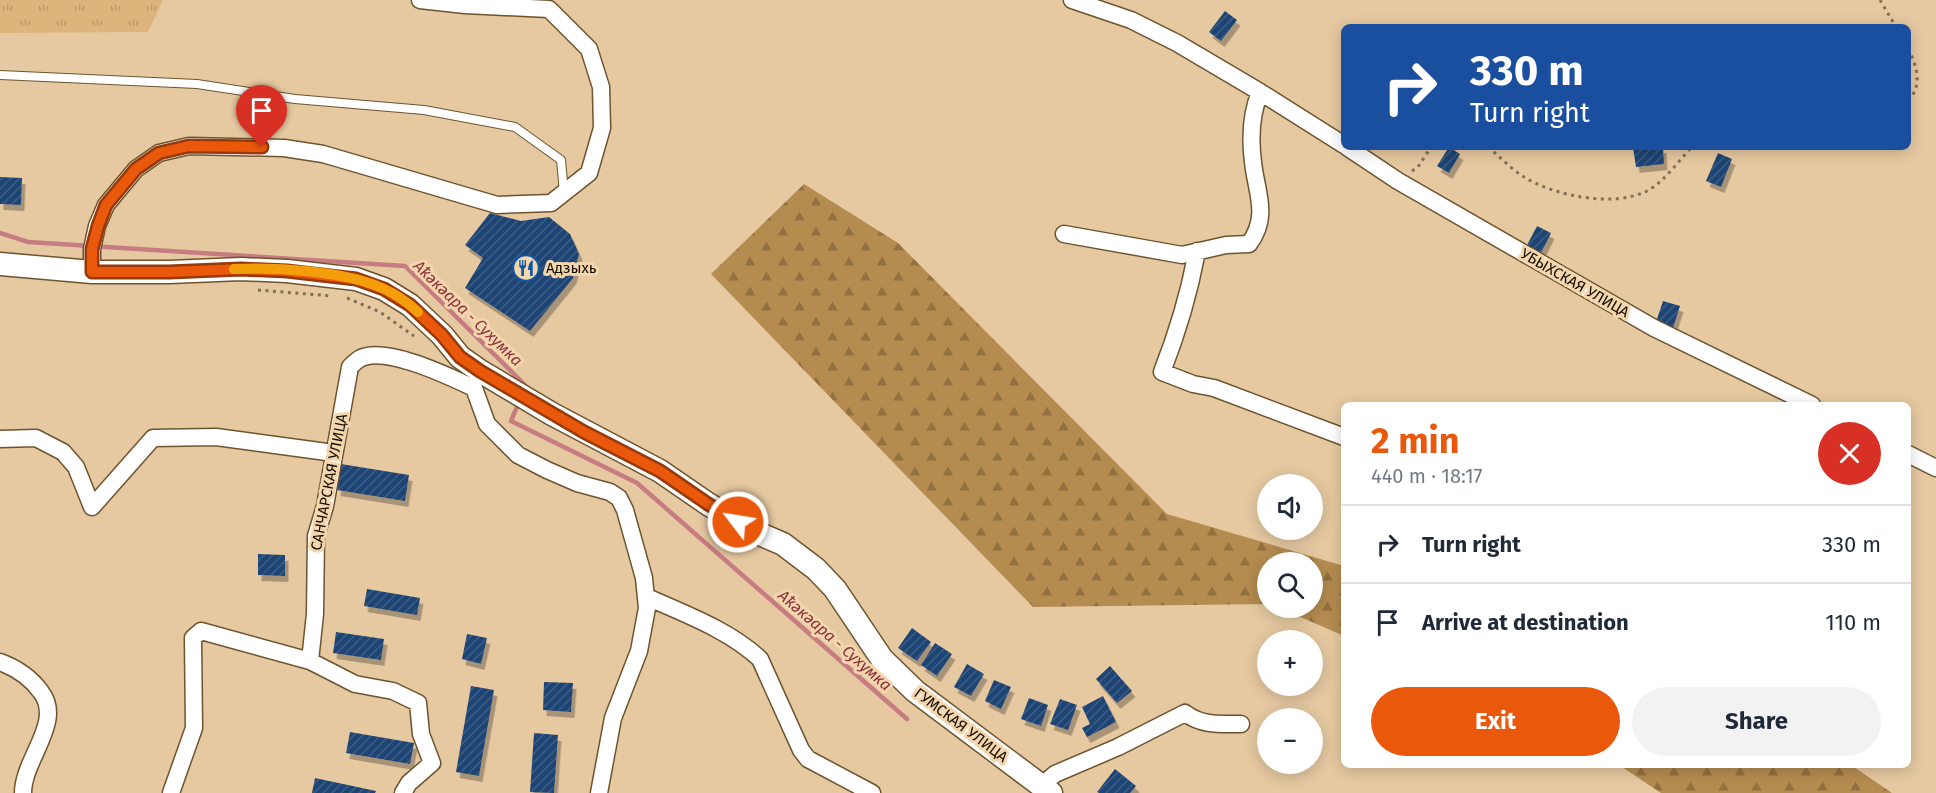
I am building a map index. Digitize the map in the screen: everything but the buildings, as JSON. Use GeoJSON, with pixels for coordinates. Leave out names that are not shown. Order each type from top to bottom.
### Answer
{"type":"FeatureCollection","features":[{"type":"Feature","properties":{"kind":"street"},"geometry":{"type":"LineString","coordinates":[[92,272],[92,249],[106,205],[136,169],[159,153],[189,146],[284,148],[323,154],[497,205],[550,203],[589,173],[602,128],[602,87],[589,49],[549,9],[465,5],[420,0]]}},
{"type":"Feature","properties":{"kind":"street","name":"УБЫХСКАЯ УЛИЦА"},"geometry":{"type":"LineString","coordinates":[[1072,0],[1131,20],[1177,43],[1341,143]]}},
{"type":"Feature","properties":{"kind":"street"},"geometry":{"type":"LineString","coordinates":[[1064,234],[1182,255],[1226,245],[1249,244],[1257,233],[1261,218],[1251,136],[1255,104],[1260,92]]}},
{"type":"Feature","properties":{"kind":"street","name":"УБЫХСКАЯ УЛИЦА"},"geometry":{"type":"LineString","coordinates":[[1352,150],[1398,181],[1654,328],[1806,402]]}},
{"type":"Feature","properties":{"kind":"street"},"geometry":{"type":"LineString","coordinates":[[1197,251],[1182,318],[1161,372],[1193,384],[1214,388],[1341,436]]}},
{"type":"Feature","properties":{"kind":"street","name":"ГУМСКАЯ УЛИЦА"},"geometry":{"type":"LineString","coordinates":[[0,264],[92,272],[241,269],[287,271],[356,279],[384,289],[417,311],[442,335],[460,357],[480,371],[584,432],[660,471],[753,531],[783,544],[816,569],[835,589],[882,659],[915,691],[1046,789]]}},
{"type":"Feature","properties":{"kind":"street","name":"САНЧАРСКАЯ УЛИЦА"},"geometry":{"type":"LineString","coordinates":[[310,661],[315,614],[316,536],[325,506],[350,367],[362,358],[380,356],[407,361],[447,375],[474,388],[487,424],[518,455],[577,483],[610,492],[619,498],[625,510],[647,597]]}},
{"type":"Feature","properties":{"kind":"street"},"geometry":{"type":"LineString","coordinates":[[0,439],[36,438],[63,452],[76,467],[92,507],[153,438],[216,437],[334,453]]}},
{"type":"Feature","properties":{"kind":"street"},"geometry":{"type":"LineString","coordinates":[[1911,456],[1936,468]]}},
{"type":"Feature","properties":{"kind":"street"},"geometry":{"type":"LineString","coordinates":[[599,793],[613,718],[644,633],[647,597],[730,636],[751,650],[760,659],[801,750],[808,759],[872,793]]}},
{"type":"Feature","properties":{"kind":"street"},"geometry":{"type":"LineString","coordinates":[[171,793],[194,728],[193,638],[201,632],[310,661],[356,684],[393,691],[418,703],[421,734],[432,763],[409,783],[403,793]]}},
{"type":"Feature","properties":{"kind":"street"},"geometry":{"type":"LineString","coordinates":[[0,662],[23,674],[37,685],[47,699],[49,710],[48,723],[30,765],[23,793]]}},
{"type":"Feature","properties":{"kind":"street"},"geometry":{"type":"LineString","coordinates":[[1046,789],[1055,774],[1118,747],[1185,713],[1194,720],[1209,724],[1241,724]]}},
{"type":"Feature","properties":{"kind":"lane"},"geometry":{"type":"LineString","coordinates":[[0,75],[197,84],[295,99],[424,110],[515,127],[561,160],[564,193]]}},
{"type":"Feature","properties":{"kind":"path"},"geometry":{"type":"LineString","coordinates":[[1880,0],[1894,24]]}},
{"type":"Feature","properties":{"kind":"path"},"geometry":{"type":"LineString","coordinates":[[1911,54],[1917,77],[1916,92],[1911,97]]}},
{"type":"Feature","properties":{"kind":"path"},"geometry":{"type":"LineString","coordinates":[[1398,181],[1418,167],[1429,150]]}},
{"type":"Feature","properties":{"kind":"path"},"geometry":{"type":"LineString","coordinates":[[1492,150],[1523,176],[1556,192],[1623,199],[1657,184],[1689,150]]}},
{"type":"Feature","properties":{"kind":"path"},"geometry":{"type":"LineString","coordinates":[[253,289],[348,298],[380,312],[415,336]]}},
{"type":"Feature","properties":{"kind":"green space"},"geometry":{"type":"Polygon","coordinates":[[[0,0],[163,0],[148,32],[0,33],[0,0]]]}},
{"type":"Feature","properties":{"kind":"green space"},"geometry":{"type":"Polygon","coordinates":[[[804,184],[898,243],[1167,514],[1296,552],[1257,552],[1257,604],[1033,607],[711,274],[804,184]]]}},
{"type":"Feature","properties":{"kind":"green space"},"geometry":{"type":"Polygon","coordinates":[[[1323,560],[1341,565],[1341,635],[1303,618],[1323,618],[1323,560]]]}},
{"type":"Feature","properties":{"kind":"green space"},"geometry":{"type":"Polygon","coordinates":[[[1624,768],[1855,768],[1892,793],[1661,793],[1624,768]]]}},
{"type":"Feature","properties":{"kind":"waterway","name":"Аҟәкәара - Сухумка"},"geometry":{"type":"LineString","coordinates":[[0,233],[28,242],[405,266],[525,385],[524,389]]}},
{"type":"Feature","properties":{"kind":"waterway","name":"Аҟәкәара - Сухумка"},"geometry":{"type":"LineString","coordinates":[[519,402],[511,421],[637,483],[907,719]]}},
{"type":"Feature","properties":{"kind":"slow traffic"},"geometry":{"type":"LineString","coordinates":[[234,269],[287,271],[356,279],[384,289],[418,312]]}},
{"type":"Feature","properties":{"kind":"place","name":"Адзыхь"},"geometry":{"type":"Point","coordinates":[526,268]}},
{"type":"Feature","properties":{"kind":"route"},"geometry":{"type":"LineString","coordinates":[[262,147],[189,146],[159,153],[136,169],[106,205],[92,249],[92,272],[241,269],[287,271],[356,279],[384,289],[410,305],[442,335],[460,357],[480,371],[584,432],[660,471],[738,522]]}}]}
